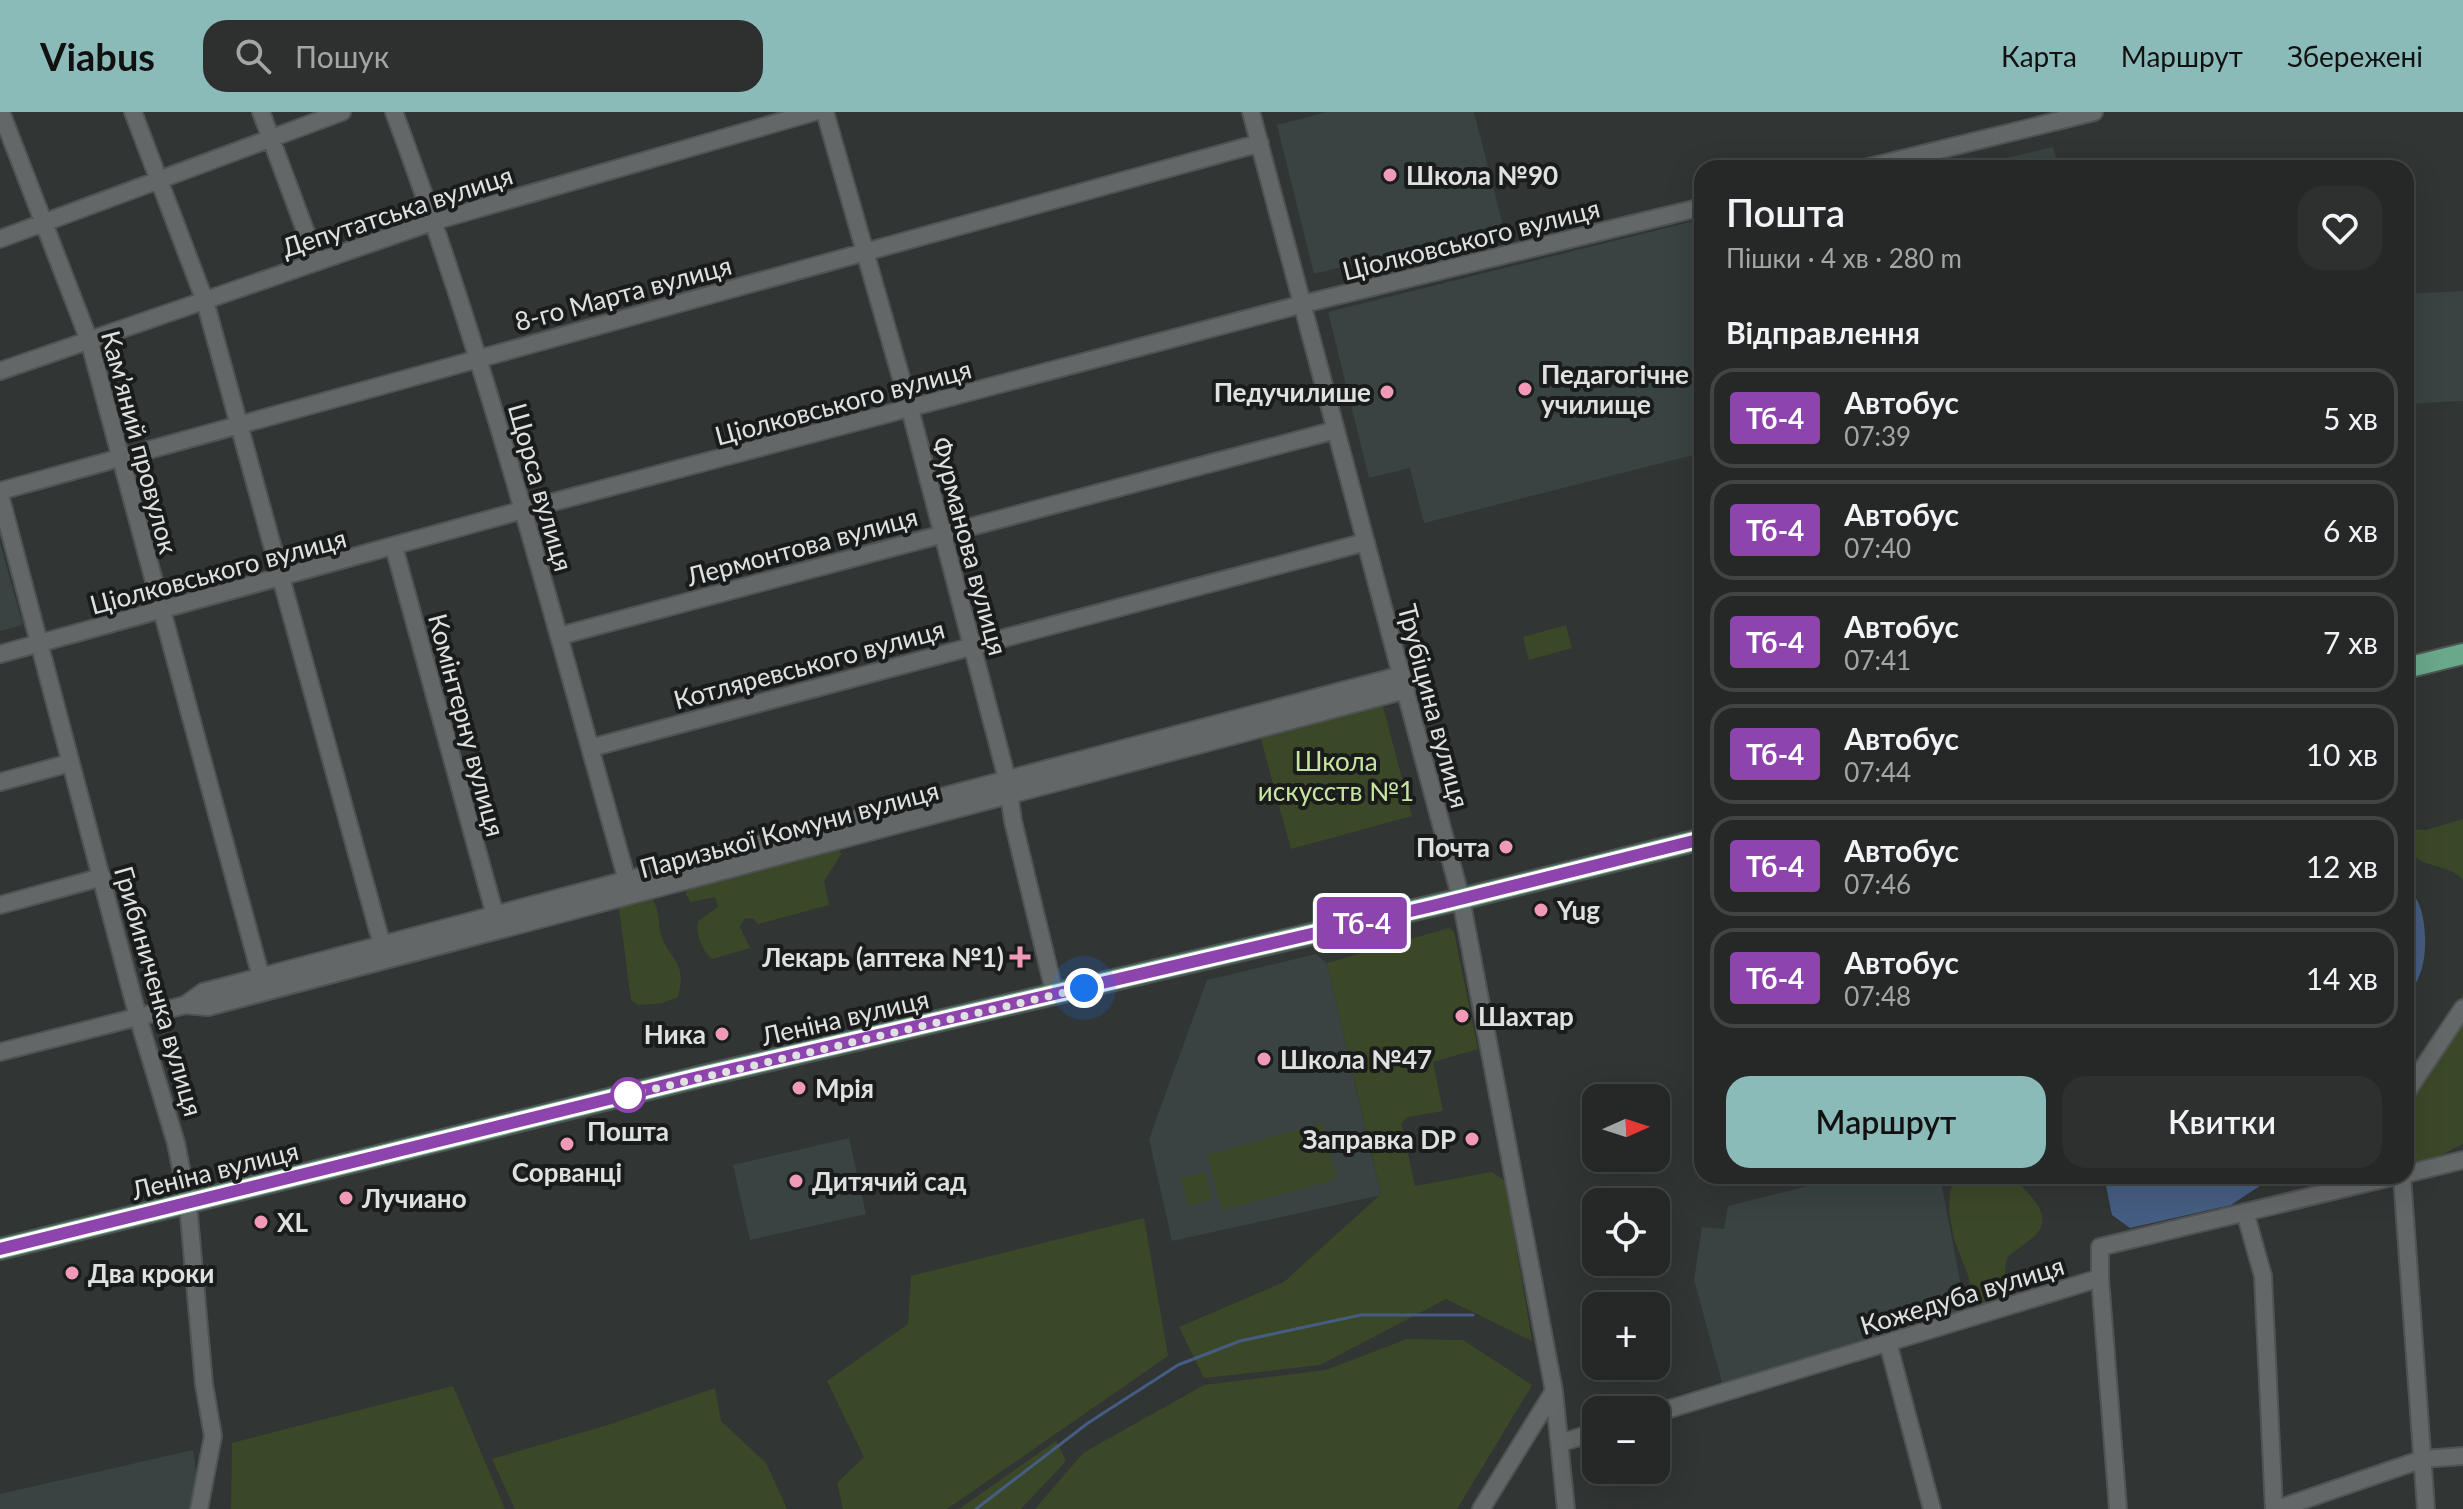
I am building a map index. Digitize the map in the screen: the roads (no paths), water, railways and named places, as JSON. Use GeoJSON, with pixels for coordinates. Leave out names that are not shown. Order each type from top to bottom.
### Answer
{"type":"FeatureCollection","features":[{"type":"Feature","properties":{"kind":"main road"},"geometry":{"type":"LineString","coordinates":[[2414,666],[2463,654]]}},
{"type":"Feature","properties":{"kind":"main road","name":"Леніна вулиця"},"geometry":{"type":"LineString","coordinates":[[0,1249],[698,1077],[1461,899],[1694,841]]}},
{"type":"Feature","properties":{"kind":"street","name":"Кам’яний провулок"},"geometry":{"type":"LineString","coordinates":[[1,112],[89,340],[261,977]]}},
{"type":"Feature","properties":{"kind":"street"},"geometry":{"type":"LineString","coordinates":[[133,112],[205,301],[382,945]]}},
{"type":"Feature","properties":{"kind":"street"},"geometry":{"type":"LineString","coordinates":[[261,112],[317,262]]}},
{"type":"Feature","properties":{"kind":"street"},"geometry":{"type":"LineString","coordinates":[[0,239],[342,112]]}},
{"type":"Feature","properties":{"kind":"street","name":"Щорса вулиця"},"geometry":{"type":"LineString","coordinates":[[394,112],[435,221],[479,358],[627,880]]}},
{"type":"Feature","properties":{"kind":"street","name":"Депутатська вулиця"},"geometry":{"type":"LineString","coordinates":[[0,371],[435,221],[814,112]]}},
{"type":"Feature","properties":{"kind":"street","name":"Фурманова вулиця"},"geometry":{"type":"LineString","coordinates":[[825,112],[910,409],[1008,787],[1055,995]]}},
{"type":"Feature","properties":{"kind":"street","name":"Трубіцина вулиця"},"geometry":{"type":"LineString","coordinates":[[1251,112],[1461,899],[1554,1391],[1566,1509]]}},
{"type":"Feature","properties":{"kind":"street"},"geometry":{"type":"LineString","coordinates":[[1898,160],[2094,112]]}},
{"type":"Feature","properties":{"kind":"street","name":"8-го Марта вулиця"},"geometry":{"type":"LineString","coordinates":[[0,493],[1260,143]]}},
{"type":"Feature","properties":{"kind":"street","name":"Ціолковського вулиця"},"geometry":{"type":"LineString","coordinates":[[0,654],[282,579],[523,510],[1303,304],[1694,209]]}},
{"type":"Feature","properties":{"kind":"street","name":"Лермонтова вулиця"},"geometry":{"type":"LineString","coordinates":[[559,636],[1336,430]]}},
{"type":"Feature","properties":{"kind":"street","name":"Грибиниченка вулиця"},"geometry":{"type":"LineString","coordinates":[[0,493],[138,1017],[176,1143],[188,1204],[204,1384],[213,1436],[199,1509]]}},
{"type":"Feature","properties":{"kind":"street","name":"Котляревського вулиця"},"geometry":{"type":"LineString","coordinates":[[590,748],[1366,542]]}},
{"type":"Feature","properties":{"kind":"street","name":"Комінтерну вулиця"},"geometry":{"type":"LineString","coordinates":[[394,547],[495,915]]}},
{"type":"Feature","properties":{"kind":"street","name":"Паризької Комуни вулиця"},"geometry":{"type":"LineString","coordinates":[[0,1052],[185,1005],[208,1007],[1008,787],[1404,683]]}},
{"type":"Feature","properties":{"kind":"street"},"geometry":{"type":"LineString","coordinates":[[0,782],[70,763]]}},
{"type":"Feature","properties":{"kind":"street","name":"Паризької Комуни вулиця"},"geometry":{"type":"LineString","coordinates":[[185,1005],[203,992],[627,880],[1008,787]]}},
{"type":"Feature","properties":{"kind":"street"},"geometry":{"type":"LineString","coordinates":[[0,905],[102,877]]}},
{"type":"Feature","properties":{"kind":"street"},"geometry":{"type":"LineString","coordinates":[[2414,1081],[2463,1008]]}},
{"type":"Feature","properties":{"kind":"street","name":"Кожедуба вулиця"},"geometry":{"type":"LineString","coordinates":[[2414,1172],[2463,1160]]}},
{"type":"Feature","properties":{"kind":"street","name":"Кожедуба вулиця"},"geometry":{"type":"LineString","coordinates":[[1670,1409],[2100,1278],[2100,1247],[2245,1212],[2341,1184]]}},
{"type":"Feature","properties":{"kind":"street"},"geometry":{"type":"LineString","coordinates":[[2402,1184],[2426,1509]]}},
{"type":"Feature","properties":{"kind":"street"},"geometry":{"type":"LineString","coordinates":[[2245,1212],[2263,1276],[2276,1509],[2423,1459],[2463,1456]]}},
{"type":"Feature","properties":{"kind":"street"},"geometry":{"type":"LineString","coordinates":[[2100,1278],[2118,1509]]}},
{"type":"Feature","properties":{"kind":"street"},"geometry":{"type":"LineString","coordinates":[[1888,1343],[1932,1509]]}},
{"type":"Feature","properties":{"kind":"street"},"geometry":{"type":"LineString","coordinates":[[1481,1509],[1554,1391]]}},
{"type":"Feature","properties":{"kind":"street"},"geometry":{"type":"LineString","coordinates":[[1560,1443],[1582,1436]]}},
{"type":"Feature","properties":{"kind":"water"},"geometry":{"type":"Polygon","coordinates":[[[2414,896],[2421,909],[2425,940],[2422,969],[2415,985],[2414,896]]]}},
{"type":"Feature","properties":{"kind":"water"},"geometry":{"type":"Polygon","coordinates":[[[2106,1184],[2263,1184],[2231,1205],[2130,1228],[2112,1215],[2106,1184]]]}},
{"type":"Feature","properties":{"kind":"waterway"},"geometry":{"type":"LineString","coordinates":[[976,1509],[1088,1423],[1178,1365],[1240,1341],[1361,1315],[1473,1315]]}},
{"type":"Feature","properties":{"kind":"place","name":"Школа №90"},"geometry":{"type":"Point","coordinates":[1390,175]}},
{"type":"Feature","properties":{"kind":"place","name":"Педагогічне училище"},"geometry":{"type":"Point","coordinates":[1525,389]}},
{"type":"Feature","properties":{"kind":"place","name":"Педучилише"},"geometry":{"type":"Point","coordinates":[1387,392]}},
{"type":"Feature","properties":{"kind":"place","name":"Почта"},"geometry":{"type":"Point","coordinates":[1506,847]}},
{"type":"Feature","properties":{"kind":"place","name":"Yug"},"geometry":{"type":"Point","coordinates":[1541,910]}},
{"type":"Feature","properties":{"kind":"place","name":"Лекарь (аптека №1)"},"geometry":{"type":"Point","coordinates":[1020,957]}},
{"type":"Feature","properties":{"kind":"place","name":"Шахтар"},"geometry":{"type":"Point","coordinates":[1462,1016]}},
{"type":"Feature","properties":{"kind":"place","name":"Ника"},"geometry":{"type":"Point","coordinates":[722,1034]}},
{"type":"Feature","properties":{"kind":"place","name":"Школа №47"},"geometry":{"type":"Point","coordinates":[1264,1059]}},
{"type":"Feature","properties":{"kind":"place","name":"Мрія"},"geometry":{"type":"Point","coordinates":[799,1088]}},
{"type":"Feature","properties":{"kind":"place","name":"Пошта"},"geometry":{"type":"Point","coordinates":[628,1095]}},
{"type":"Feature","properties":{"kind":"place","name":"Заправка DP"},"geometry":{"type":"Point","coordinates":[1472,1139]}},
{"type":"Feature","properties":{"kind":"place","name":"Сорванці"},"geometry":{"type":"Point","coordinates":[567,1144]}},
{"type":"Feature","properties":{"kind":"place","name":"Дитячий сад"},"geometry":{"type":"Point","coordinates":[796,1181]}},
{"type":"Feature","properties":{"kind":"place","name":"Лучиано"},"geometry":{"type":"Point","coordinates":[346,1198]}},
{"type":"Feature","properties":{"kind":"place","name":"XL"},"geometry":{"type":"Point","coordinates":[261,1222]}},
{"type":"Feature","properties":{"kind":"place","name":"Два кроки"},"geometry":{"type":"Point","coordinates":[72,1273]}},
{"type":"Feature","properties":{"kind":"park label","name":"Школа искусств №1"},"geometry":{"type":"Point","coordinates":[1336,776]}}]}
